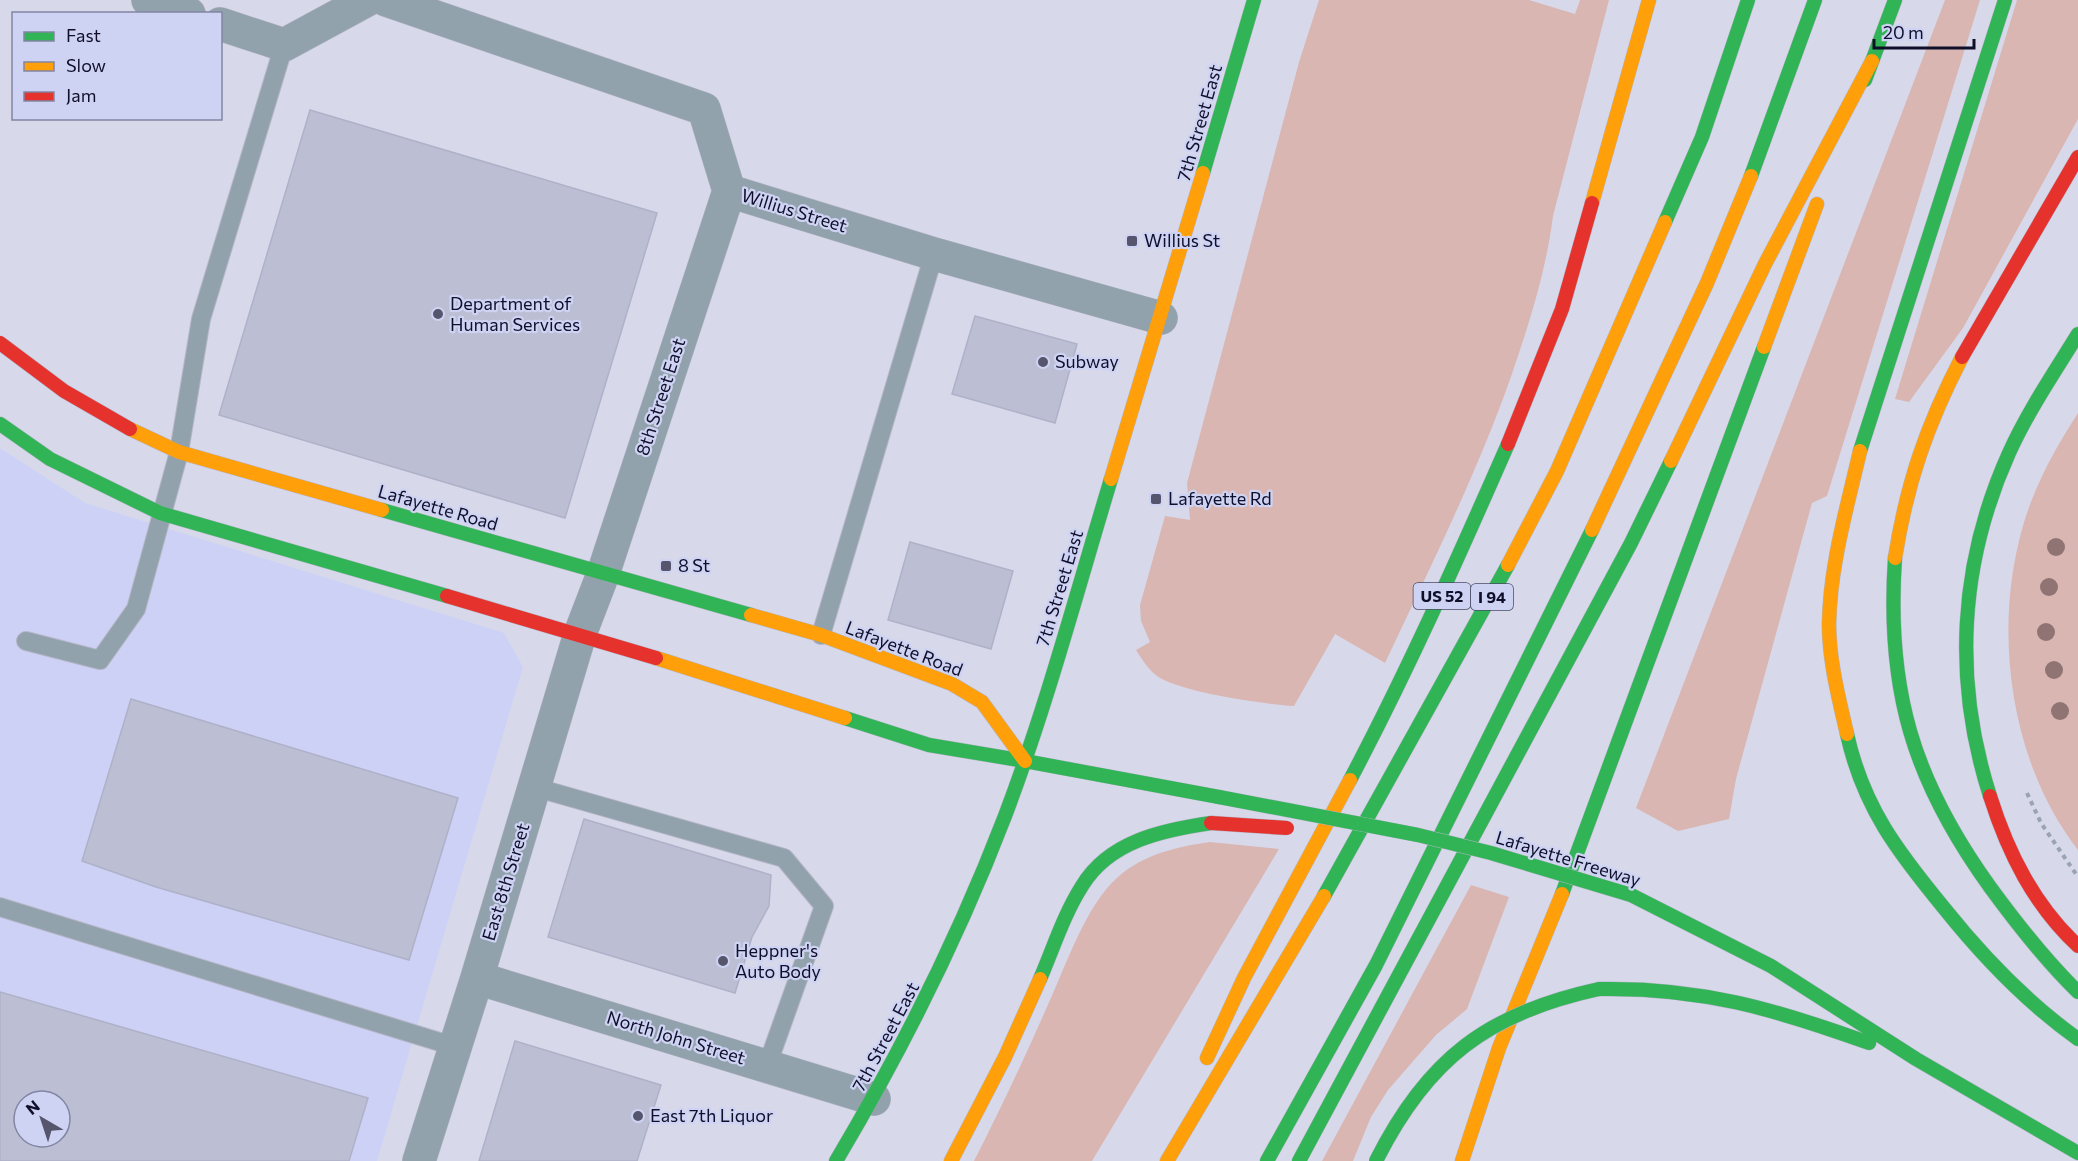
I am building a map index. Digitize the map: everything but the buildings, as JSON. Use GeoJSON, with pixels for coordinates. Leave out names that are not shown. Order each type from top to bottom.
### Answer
{"type":"FeatureCollection","features":[{"type":"Feature","properties":{"kind":"main road","name":"7th Street East"},"geometry":{"type":"LineString","coordinates":[[836,1161],[874,1099],[935,982],[964,919],[1025,761],[1161,318],[1254,0]]}},
{"type":"Feature","properties":{"kind":"main road","name":"US 52"},"geometry":{"type":"LineString","coordinates":[[1160,1161],[1244,978],[1400,685],[1434,615],[1536,380],[1562,309],[1649,0]]}},
{"type":"Feature","properties":{"kind":"main road","name":"I 94"},"geometry":{"type":"LineString","coordinates":[[1167,1161],[1334,880],[1479,622],[1557,471],[1702,137],[1748,0]]}},
{"type":"Feature","properties":{"kind":"main road"},"geometry":{"type":"LineString","coordinates":[[1267,1161],[1376,965],[1619,475],[1707,283],[1761,151],[1815,0]]}},
{"type":"Feature","properties":{"kind":"main road"},"geometry":{"type":"LineString","coordinates":[[1462,1161],[1499,1048],[1545,940],[1824,185],[1895,0]]}},
{"type":"Feature","properties":{"kind":"main road"},"geometry":{"type":"LineString","coordinates":[[2005,0],[1867,424],[1834,561],[1829,626],[1836,687],[1848,741],[1867,798],[1896,850],[1988,962],[2043,1014],[2078,1039]]}},
{"type":"Feature","properties":{"kind":"main road"},"geometry":{"type":"LineString","coordinates":[[1299,1161],[1631,543],[1765,264],[1872,61]]}},
{"type":"Feature","properties":{"kind":"main road"},"geometry":{"type":"LineString","coordinates":[[2078,157],[1968,348],[1915,463],[1898,532],[1891,619],[1894,656],[1908,722],[1921,764],[1940,809],[1958,842],[2012,917],[2064,979],[2078,992]]}},
{"type":"Feature","properties":{"kind":"main road"},"geometry":{"type":"LineString","coordinates":[[2078,334],[2024,423],[2009,452],[1993,494],[1978,551],[1965,635],[1972,719],[1983,770],[2000,824],[2042,907],[2078,946]]}},
{"type":"Feature","properties":{"kind":"main road","name":"Lafayette Road"},"geometry":{"type":"LineString","coordinates":[[0,343],[34,373],[80,403],[179,452],[598,588],[821,636],[962,690],[982,702],[1025,761]]}},
{"type":"Feature","properties":{"kind":"main road"},"geometry":{"type":"LineString","coordinates":[[0,424],[50,459],[160,513],[580,634],[928,745],[1025,761]]}},
{"type":"Feature","properties":{"kind":"main road","name":"Lafayette Freeway"},"geometry":{"type":"LineString","coordinates":[[1025,761],[1419,835],[1522,861],[1631,895],[1771,966],[1916,1059],[2078,1153]]}},
{"type":"Feature","properties":{"kind":"main road"},"geometry":{"type":"LineString","coordinates":[[951,1161],[1005,1057],[1082,885],[1102,861],[1127,843],[1164,830],[1211,823],[1419,835]]}},
{"type":"Feature","properties":{"kind":"main road"},"geometry":{"type":"LineString","coordinates":[[1376,1161],[1388,1134],[1410,1098],[1434,1070],[1467,1042],[1500,1022],[1538,1004],[1569,993],[1599,988],[1653,988],[1722,998],[1801,1019],[1916,1059]]}},
{"type":"Feature","properties":{"kind":"street"},"geometry":{"type":"LineString","coordinates":[[148,0],[183,12]]}},
{"type":"Feature","properties":{"kind":"street"},"geometry":{"type":"LineString","coordinates":[[222,25],[284,45],[367,0]]}},
{"type":"Feature","properties":{"kind":"street","name":"Willius Street"},"geometry":{"type":"LineString","coordinates":[[386,0],[704,109],[729,191],[934,254],[1161,318]]}},
{"type":"Feature","properties":{"kind":"street","name":"8th Street East"},"geometry":{"type":"LineString","coordinates":[[598,588],[729,191]]}},
{"type":"Feature","properties":{"kind":"street","name":"East 8th Street"},"geometry":{"type":"LineString","coordinates":[[419,1161],[456,1047],[580,634],[598,588]]}},
{"type":"Feature","properties":{"kind":"street","name":"North John Street"},"geometry":{"type":"LineString","coordinates":[[477,978],[874,1099]]}},
{"type":"Feature","properties":{"kind":"lane"},"geometry":{"type":"LineString","coordinates":[[26,641],[100,660],[136,609],[160,513],[179,452],[201,319],[284,45]]}},
{"type":"Feature","properties":{"kind":"lane"},"geometry":{"type":"LineString","coordinates":[[821,636],[934,254]]}},
{"type":"Feature","properties":{"kind":"lane"},"geometry":{"type":"LineString","coordinates":[[534,787],[784,858],[824,906],[767,1066]]}},
{"type":"Feature","properties":{"kind":"lane"},"geometry":{"type":"LineString","coordinates":[[0,907],[456,1047]]}},
{"type":"Feature","properties":{"kind":"path"},"geometry":{"type":"LineString","coordinates":[[2026,792],[2041,823],[2078,877]]}},
{"type":"Feature","properties":{"kind":"shaded area"},"geometry":{"type":"Polygon","coordinates":[[[1319,0],[1529,0],[1575,14],[1580,0],[1609,0],[1553,216],[1544,268],[1530,319],[1505,393],[1457,510],[1385,663],[1335,634],[1294,706],[1225,697],[1172,683],[1153,672],[1136,650],[1150,642],[1141,621],[1140,605],[1165,516],[1190,520],[1187,483],[1299,62],[1319,0]]]}},
{"type":"Feature","properties":{"kind":"shaded area"},"geometry":{"type":"Polygon","coordinates":[[[1945,0],[1980,0],[1827,496],[1812,503],[1736,779],[1729,819],[1678,831],[1636,808],[1945,0]]]}},
{"type":"Feature","properties":{"kind":"shaded area"},"geometry":{"type":"Polygon","coordinates":[[[2017,0],[2078,0],[2078,119],[1963,328],[1909,402],[1895,399],[2017,0]]]}},
{"type":"Feature","properties":{"kind":"shaded area"},"geometry":{"type":"Polygon","coordinates":[[[2078,413],[2078,850],[2056,817],[2038,781],[2024,742],[2015,702],[2010,661],[2009,620],[2012,580],[2019,541],[2029,507],[2059,443],[2078,413]]]}},
{"type":"Feature","properties":{"kind":"shaded area"},"geometry":{"type":"Polygon","coordinates":[[[0,448],[85,503],[504,633],[523,667],[377,1161],[0,1161],[0,448]]]}},
{"type":"Feature","properties":{"kind":"shaded area"},"geometry":{"type":"Polygon","coordinates":[[[1210,842],[1279,849],[1092,1161],[974,1161],[1023,1061],[1078,935],[1096,903],[1118,877],[1150,857],[1185,846],[1210,842]]]}},
{"type":"Feature","properties":{"kind":"shaded area"},"geometry":{"type":"Polygon","coordinates":[[[1471,885],[1509,897],[1467,1009],[1436,1035],[1388,1090],[1371,1117],[1353,1161],[1322,1161],[1471,885]]]}},
{"type":"Feature","properties":{"kind":"traffic: fast"},"geometry":{"type":"LineString","coordinates":[[1203,173],[1254,0]]}},
{"type":"Feature","properties":{"kind":"traffic: fast"},"geometry":{"type":"LineString","coordinates":[[1665,222],[1702,137],[1748,0]]}},
{"type":"Feature","properties":{"kind":"traffic: fast"},"geometry":{"type":"LineString","coordinates":[[1751,176],[1815,0]]}},
{"type":"Feature","properties":{"kind":"traffic: fast"},"geometry":{"type":"LineString","coordinates":[[1865,80],[1895,0]]}},
{"type":"Feature","properties":{"kind":"traffic: fast"},"geometry":{"type":"LineString","coordinates":[[1860,451],[2005,0]]}},
{"type":"Feature","properties":{"kind":"traffic: fast"},"geometry":{"type":"LineString","coordinates":[[1990,796],[1978,753],[1970,710],[1967,623],[1971,580],[1992,495],[2009,453],[2033,407],[2078,334]]}},
{"type":"Feature","properties":{"kind":"traffic: fast"},"geometry":{"type":"LineString","coordinates":[[1562,894],[1764,347]]}},
{"type":"Feature","properties":{"kind":"traffic: fast"},"geometry":{"type":"LineString","coordinates":[[0,424],[50,459],[160,513],[447,596]]}},
{"type":"Feature","properties":{"kind":"traffic: fast"},"geometry":{"type":"LineString","coordinates":[[1350,780],[1412,655],[1508,444]]}},
{"type":"Feature","properties":{"kind":"traffic: fast"},"geometry":{"type":"LineString","coordinates":[[1299,1161],[1631,543],[1671,461]]}},
{"type":"Feature","properties":{"kind":"traffic: fast"},"geometry":{"type":"LineString","coordinates":[[836,1161],[884,1077],[928,992],[987,861],[1034,732],[1111,479]]}},
{"type":"Feature","properties":{"kind":"traffic: fast"},"geometry":{"type":"LineString","coordinates":[[382,510],[751,615]]}},
{"type":"Feature","properties":{"kind":"traffic: fast"},"geometry":{"type":"LineString","coordinates":[[1267,1161],[1376,965],[1592,530]]}},
{"type":"Feature","properties":{"kind":"traffic: fast"},"geometry":{"type":"LineString","coordinates":[[1895,558],[1893,606],[1895,650],[1910,732],[1924,771],[1941,809],[1963,848],[1990,887],[2010,915],[2078,992]]}},
{"type":"Feature","properties":{"kind":"traffic: fast"},"geometry":{"type":"LineString","coordinates":[[1324,896],[1508,565]]}},
{"type":"Feature","properties":{"kind":"traffic: fast"},"geometry":{"type":"LineString","coordinates":[[845,718],[929,745],[1025,761]]}},
{"type":"Feature","properties":{"kind":"traffic: fast"},"geometry":{"type":"LineString","coordinates":[[1847,734],[1862,784],[1897,848],[1990,962],[2041,1010],[2078,1039]]}},
{"type":"Feature","properties":{"kind":"traffic: fast"},"geometry":{"type":"LineString","coordinates":[[1025,761],[1219,797]]}},
{"type":"Feature","properties":{"kind":"traffic: fast"},"geometry":{"type":"LineString","coordinates":[[1219,797],[1418,835],[1491,853],[1631,895]]}},
{"type":"Feature","properties":{"kind":"traffic: fast"},"geometry":{"type":"LineString","coordinates":[[1040,979],[1064,920],[1082,886],[1107,858],[1122,848],[1156,834],[1211,823]]}},
{"type":"Feature","properties":{"kind":"traffic: fast"},"geometry":{"type":"LineString","coordinates":[[1631,895],[1771,966],[1916,1059],[2078,1153]]}},
{"type":"Feature","properties":{"kind":"traffic: fast"},"geometry":{"type":"LineString","coordinates":[[1599,989],[1671,992],[1737,1002],[1769,1010],[1869,1043]]}},
{"type":"Feature","properties":{"kind":"traffic: fast"},"geometry":{"type":"LineString","coordinates":[[1376,1161],[1417,1094],[1440,1068],[1465,1046],[1493,1027],[1524,1012],[1560,999],[1599,989]]}},
{"type":"Feature","properties":{"kind":"traffic: slow"},"geometry":{"type":"LineString","coordinates":[[1592,203],[1649,0]]}},
{"type":"Feature","properties":{"kind":"traffic: slow"},"geometry":{"type":"LineString","coordinates":[[1671,461],[1765,264],[1872,61]]}},
{"type":"Feature","properties":{"kind":"traffic: slow"},"geometry":{"type":"LineString","coordinates":[[1111,479],[1203,173]]}},
{"type":"Feature","properties":{"kind":"traffic: slow"},"geometry":{"type":"LineString","coordinates":[[1592,530],[1707,283],[1751,176]]}},
{"type":"Feature","properties":{"kind":"traffic: slow"},"geometry":{"type":"LineString","coordinates":[[1764,347],[1817,204]]}},
{"type":"Feature","properties":{"kind":"traffic: slow"},"geometry":{"type":"LineString","coordinates":[[1508,565],[1557,471],[1665,222]]}},
{"type":"Feature","properties":{"kind":"traffic: slow"},"geometry":{"type":"LineString","coordinates":[[1895,558],[1912,479],[1920,454],[1938,406],[1962,357]]}},
{"type":"Feature","properties":{"kind":"traffic: slow"},"geometry":{"type":"LineString","coordinates":[[130,429],[179,452],[382,510]]}},
{"type":"Feature","properties":{"kind":"traffic: slow"},"geometry":{"type":"LineString","coordinates":[[1847,734],[1829,638],[1830,602],[1836,558],[1860,451]]}},
{"type":"Feature","properties":{"kind":"traffic: slow"},"geometry":{"type":"LineString","coordinates":[[751,615],[821,635],[952,684],[982,702],[1025,761]]}},
{"type":"Feature","properties":{"kind":"traffic: slow"},"geometry":{"type":"LineString","coordinates":[[656,658],[845,718]]}},
{"type":"Feature","properties":{"kind":"traffic: slow"},"geometry":{"type":"LineString","coordinates":[[1207,1058],[1244,978],[1350,780]]}},
{"type":"Feature","properties":{"kind":"traffic: slow"},"geometry":{"type":"LineString","coordinates":[[1462,1161],[1499,1048],[1562,894]]}},
{"type":"Feature","properties":{"kind":"traffic: slow"},"geometry":{"type":"LineString","coordinates":[[1167,1161],[1324,896]]}},
{"type":"Feature","properties":{"kind":"traffic: slow"},"geometry":{"type":"LineString","coordinates":[[951,1161],[1005,1057],[1040,979]]}},
{"type":"Feature","properties":{"kind":"traffic: jam"},"geometry":{"type":"LineString","coordinates":[[1962,357],[2078,157]]}},
{"type":"Feature","properties":{"kind":"traffic: jam"},"geometry":{"type":"LineString","coordinates":[[1508,444],[1562,309],[1592,203]]}},
{"type":"Feature","properties":{"kind":"traffic: jam"},"geometry":{"type":"LineString","coordinates":[[0,343],[64,391],[130,429]]}},
{"type":"Feature","properties":{"kind":"traffic: jam"},"geometry":{"type":"LineString","coordinates":[[447,596],[656,658]]}},
{"type":"Feature","properties":{"kind":"traffic: jam"},"geometry":{"type":"LineString","coordinates":[[1990,796],[2005,838],[2024,877],[2048,913],[2078,946]]}},
{"type":"Feature","properties":{"kind":"traffic: jam"},"geometry":{"type":"LineString","coordinates":[[1211,823],[1287,828]]}},
{"type":"Feature","properties":{"kind":"place","name":"Willius St"},"geometry":{"type":"Point","coordinates":[1132,241]}},
{"type":"Feature","properties":{"kind":"place","name":"Department of Human Services"},"geometry":{"type":"Point","coordinates":[438,314]}},
{"type":"Feature","properties":{"kind":"place","name":"Subway"},"geometry":{"type":"Point","coordinates":[1043,362]}},
{"type":"Feature","properties":{"kind":"place","name":"Lafayette Rd"},"geometry":{"type":"Point","coordinates":[1156,499]}},
{"type":"Feature","properties":{"kind":"place","name":"8 St"},"geometry":{"type":"Point","coordinates":[666,566]}},
{"type":"Feature","properties":{"kind":"place","name":"Heppner's Auto Body"},"geometry":{"type":"Point","coordinates":[723,961]}},
{"type":"Feature","properties":{"kind":"place","name":"East 7th Liquor"},"geometry":{"type":"Point","coordinates":[638,1116]}}]}
